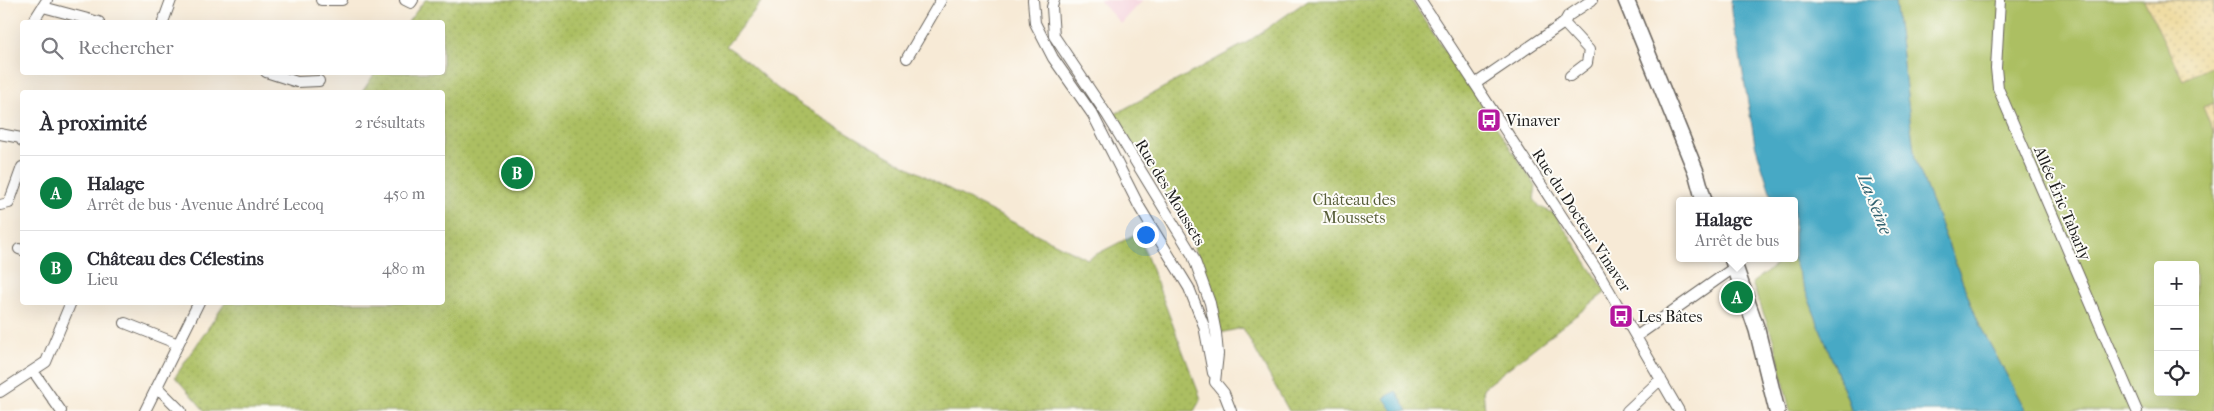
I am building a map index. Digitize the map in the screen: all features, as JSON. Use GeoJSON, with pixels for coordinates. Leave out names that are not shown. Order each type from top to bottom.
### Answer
{"type":"FeatureCollection","features":[{"type":"Feature","properties":{"kind":"main road"},"geometry":{"type":"LineString","coordinates":[[1626,0],[1696,172],[1703,197]]}},
{"type":"Feature","properties":{"kind":"main road"},"geometry":{"type":"LineString","coordinates":[[1696,172],[1710,197]]}},
{"type":"Feature","properties":{"kind":"main road"},"geometry":{"type":"LineString","coordinates":[[1734,262],[1757,330],[1777,411]]}},
{"type":"Feature","properties":{"kind":"street"},"geometry":{"type":"LineString","coordinates":[[164,20],[171,0]]}},
{"type":"Feature","properties":{"kind":"street"},"geometry":{"type":"LineString","coordinates":[[321,0],[342,0]]}},
{"type":"Feature","properties":{"kind":"street"},"geometry":{"type":"LineString","coordinates":[[907,58],[941,0]]}},
{"type":"Feature","properties":{"kind":"street"},"geometry":{"type":"LineString","coordinates":[[1032,0],[1035,23],[1053,58],[1093,115],[1140,208],[1189,288],[1204,326],[1215,382],[1224,393],[1231,411]]}},
{"type":"Feature","properties":{"kind":"street","name":"Rue des Moussets"},"geometry":{"type":"LineString","coordinates":[[1054,0],[1052,7],[1054,36],[1107,115],[1193,256],[1210,303],[1216,333],[1218,354],[1215,382]]}},
{"type":"Feature","properties":{"kind":"street","name":"Rue du Docteur Vinaver"},"geometry":{"type":"LineString","coordinates":[[1420,0],[1600,273],[1680,411]]}},
{"type":"Feature","properties":{"kind":"street"},"geometry":{"type":"LineString","coordinates":[[1475,84],[1564,23],[1568,16],[1592,0]]}},
{"type":"Feature","properties":{"kind":"street","name":"Allée Éric Tabarly"},"geometry":{"type":"LineString","coordinates":[[2000,0],[1996,68],[1998,88],[2137,411]]}},
{"type":"Feature","properties":{"kind":"street"},"geometry":{"type":"LineString","coordinates":[[34,20],[45,4],[93,20]]}},
{"type":"Feature","properties":{"kind":"street"},"geometry":{"type":"LineString","coordinates":[[1564,23],[1589,50],[1587,63],[1570,76]]}},
{"type":"Feature","properties":{"kind":"street"},"geometry":{"type":"LineString","coordinates":[[275,75],[297,82],[319,81]]}},
{"type":"Feature","properties":{"kind":"street"},"geometry":{"type":"LineString","coordinates":[[0,134],[20,138]]}},
{"type":"Feature","properties":{"kind":"street"},"geometry":{"type":"LineString","coordinates":[[0,204],[9,203],[20,173]]}},
{"type":"Feature","properties":{"kind":"street"},"geometry":{"type":"LineString","coordinates":[[1637,336],[1734,262]]}},
{"type":"Feature","properties":{"kind":"street"},"geometry":{"type":"LineString","coordinates":[[0,392],[46,362],[70,305]]}},
{"type":"Feature","properties":{"kind":"street"},"geometry":{"type":"LineString","coordinates":[[146,411],[198,305]]}},
{"type":"Feature","properties":{"kind":"street"},"geometry":{"type":"LineString","coordinates":[[126,323],[178,344]]}},
{"type":"Feature","properties":{"kind":"street"},"geometry":{"type":"LineString","coordinates":[[33,371],[61,411]]}},
{"type":"Feature","properties":{"kind":"street"},"geometry":{"type":"LineString","coordinates":[[1627,411],[1661,379]]}},
{"type":"Feature","properties":{"kind":"street"},"geometry":{"type":"LineString","coordinates":[[157,387],[181,411]]}},
{"type":"Feature","properties":{"kind":"shaded area"},"geometry":{"type":"Polygon","coordinates":[[[1099,0],[1143,0],[1121,24],[1099,0]]]}},
{"type":"Feature","properties":{"kind":"green space"},"geometry":{"type":"Polygon","coordinates":[[[425,0],[763,0],[726,46],[785,94],[829,122],[938,183],[1087,259],[1138,233],[1201,399],[1194,411],[205,411],[175,377],[224,305],[445,305],[445,90],[363,90],[374,75],[445,75],[445,20],[410,20],[425,0]]]}},
{"type":"Feature","properties":{"kind":"green space","name":"Château des Moussets"},"geometry":{"type":"Polygon","coordinates":[[[1308,0],[1411,0],[1536,186],[1534,199],[1540,207],[1555,214],[1606,292],[1483,388],[1485,411],[1289,411],[1243,328],[1219,333],[1209,290],[1185,222],[1113,115],[1246,43],[1308,0]]]}},
{"type":"Feature","properties":{"kind":"green space"},"geometry":{"type":"Polygon","coordinates":[[[1895,0],[2214,0],[2214,411],[2026,411],[1979,324],[1915,159],[1895,0]]]}},
{"type":"Feature","properties":{"kind":"green space"},"geometry":{"type":"Polygon","coordinates":[[[1780,262],[1795,262],[1852,411],[1790,411],[1775,344],[1752,283],[1780,262]]]}},
{"type":"Feature","properties":{"kind":"sand"},"geometry":{"type":"Polygon","coordinates":[[[2144,0],[2214,0],[2214,65],[2183,80],[2144,0]]]}},
{"type":"Feature","properties":{"kind":"sand"},"geometry":{"type":"Polygon","coordinates":[[[2214,103],[2214,134],[2203,107],[2214,103]]]}},
{"type":"Feature","properties":{"kind":"water","name":"La Seine"},"geometry":{"type":"Polygon","coordinates":[[[1731,0],[1895,0],[1915,159],[1979,324],[2026,411],[1852,411],[1795,262],[1798,262],[1798,197],[1772,197],[1755,144],[1738,44],[1734,31],[1731,0]]]}},
{"type":"Feature","properties":{"kind":"water"},"geometry":{"type":"Polygon","coordinates":[[[1396,391],[1408,411],[1393,411],[1384,398],[1396,391]]]}},
{"type":"Feature","properties":{"kind":"place","name":"Vinaver"},"geometry":{"type":"Point","coordinates":[1489,120]}},
{"type":"Feature","properties":{"kind":"place","name":"Château des Célestins"},"geometry":{"type":"Point","coordinates":[517,173]}},
{"type":"Feature","properties":{"kind":"place","name":"Halage"},"geometry":{"type":"Point","coordinates":[1737,297]}},
{"type":"Feature","properties":{"kind":"place","name":"Les Bâtes"},"geometry":{"type":"Point","coordinates":[1621,316]}}]}
